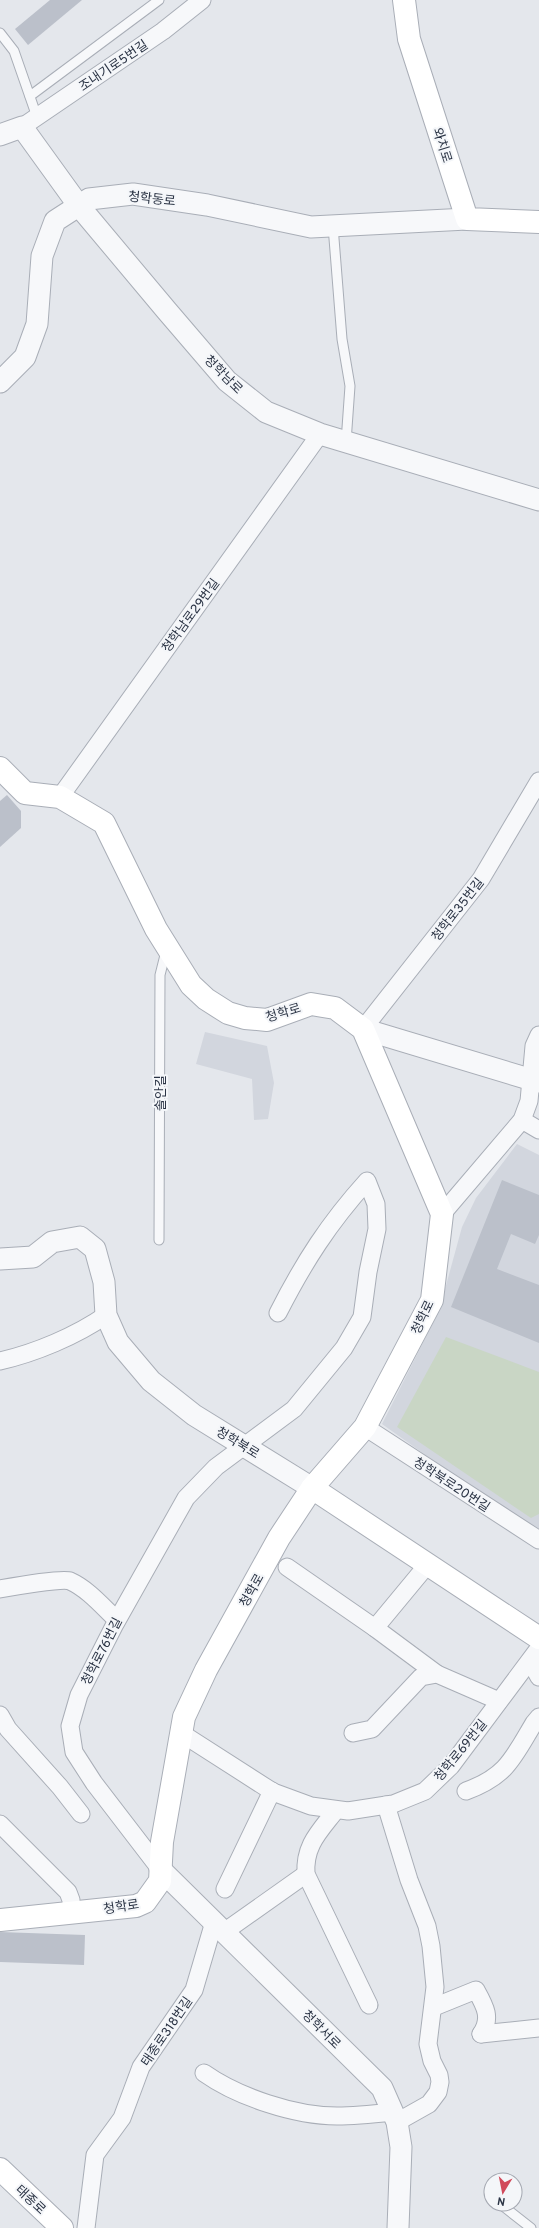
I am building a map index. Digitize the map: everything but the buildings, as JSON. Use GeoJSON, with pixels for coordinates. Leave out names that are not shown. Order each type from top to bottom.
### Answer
{"type":"FeatureCollection","features":[{"type":"Feature","properties":{"kind":"main road","name":"와치로"},"geometry":{"type":"LineString","coordinates":[[404,0],[409,39],[467,219]]}},
{"type":"Feature","properties":{"kind":"main road"},"geometry":{"type":"LineString","coordinates":[[467,219],[539,222]]}},
{"type":"Feature","properties":{"kind":"main road","name":"청학로"},"geometry":{"type":"LineString","coordinates":[[0,768],[25,793],[60,797],[104,823],[156,929],[191,985],[206,999],[228,1013],[245,1018],[267,1020],[311,1004],[335,1008],[363,1029],[442,1214],[432,1300],[365,1427],[312,1488],[279,1538],[206,1670],[184,1717],[162,1842],[160,1881],[145,1902],[136,1906],[0,1920]]}},
{"type":"Feature","properties":{"kind":"main road","name":"청학북로"},"geometry":{"type":"LineString","coordinates":[[312,1488],[539,1638]]}},
{"type":"Feature","properties":{"kind":"main road","name":"태종로"},"geometry":{"type":"LineString","coordinates":[[1,2170],[62,2228]]}},
{"type":"Feature","properties":{"kind":"street","name":"조내기로5번길"},"geometry":{"type":"LineString","coordinates":[[30,122],[163,31],[202,0]]}},
{"type":"Feature","properties":{"kind":"street"},"geometry":{"type":"LineString","coordinates":[[0,135],[30,122]]}},
{"type":"Feature","properties":{"kind":"street","name":"청학남로"},"geometry":{"type":"LineString","coordinates":[[30,122],[79,206],[227,381],[266,412],[320,434],[539,500]]}},
{"type":"Feature","properties":{"kind":"street","name":"청학동로"},"geometry":{"type":"LineString","coordinates":[[0,382],[25,357],[37,324],[42,256],[55,221],[89,199],[133,194],[207,205],[311,227],[467,219]]}},
{"type":"Feature","properties":{"kind":"street","name":"청학남로29번길"},"geometry":{"type":"LineString","coordinates":[[60,797],[320,434]]}},
{"type":"Feature","properties":{"kind":"street","name":"청학로35번길"},"geometry":{"type":"LineString","coordinates":[[363,1029],[481,879],[539,780]]}},
{"type":"Feature","properties":{"kind":"street"},"geometry":{"type":"LineString","coordinates":[[363,1029],[534,1080]]}},
{"type":"Feature","properties":{"kind":"street"},"geometry":{"type":"LineString","coordinates":[[442,1214],[522,1120],[529,1101],[534,1080],[534,1046],[539,1035]]}},
{"type":"Feature","properties":{"kind":"street"},"geometry":{"type":"LineString","coordinates":[[522,1120],[539,1130]]}},
{"type":"Feature","properties":{"kind":"street","name":"청학로76번길"},"geometry":{"type":"LineString","coordinates":[[160,1870],[94,1783],[74,1752],[70,1726],[79,1695],[117,1620],[186,1498],[216,1467],[294,1409],[344,1348],[362,1317],[368,1272],[377,1230],[376,1204],[367,1180],[338,1214],[310,1254],[278,1313]]}},
{"type":"Feature","properties":{"kind":"street","name":"청학북로"},"geometry":{"type":"LineString","coordinates":[[0,1259],[33,1257],[52,1242],[80,1237],[95,1249],[104,1282],[106,1315],[118,1342],[151,1381],[194,1415],[312,1488]]}},
{"type":"Feature","properties":{"kind":"street"},"geometry":{"type":"LineString","coordinates":[[0,1361],[29,1353],[89,1327],[106,1315]]}},
{"type":"Feature","properties":{"kind":"street","name":"청학북로20번길"},"geometry":{"type":"LineString","coordinates":[[365,1427],[539,1540]]}},
{"type":"Feature","properties":{"kind":"street"},"geometry":{"type":"LineString","coordinates":[[376,1628],[428,1564]]}},
{"type":"Feature","properties":{"kind":"street"},"geometry":{"type":"LineString","coordinates":[[287,1568],[376,1628],[437,1674],[499,1701]]}},
{"type":"Feature","properties":{"kind":"street"},"geometry":{"type":"LineString","coordinates":[[0,1589],[38,1582],[68,1580],[84,1590],[117,1620]]}},
{"type":"Feature","properties":{"kind":"street"},"geometry":{"type":"LineString","coordinates":[[534,1654],[539,1677]]}},
{"type":"Feature","properties":{"kind":"street","name":"청학로69번길"},"geometry":{"type":"LineString","coordinates":[[182,1733],[272,1791],[311,1806],[348,1811],[386,1805],[425,1791],[451,1766],[534,1654]]}},
{"type":"Feature","properties":{"kind":"street"},"geometry":{"type":"LineString","coordinates":[[353,1733],[372,1729],[421,1677],[437,1674]]}},
{"type":"Feature","properties":{"kind":"street"},"geometry":{"type":"LineString","coordinates":[[0,1715],[8,1729],[60,1787],[80,1814]]}},
{"type":"Feature","properties":{"kind":"street"},"geometry":{"type":"LineString","coordinates":[[466,1790],[486,1783],[509,1764],[539,1717]]}},
{"type":"Feature","properties":{"kind":"street"},"geometry":{"type":"LineString","coordinates":[[225,1890],[272,1791]]}},
{"type":"Feature","properties":{"kind":"street"},"geometry":{"type":"LineString","coordinates":[[204,2073],[221,2085],[260,2100],[296,2111],[336,2116],[395,2117],[429,2104],[438,2092],[439,2075],[432,2061],[428,2044],[434,2007],[433,1964],[427,1926],[409,1880],[386,1805]]}},
{"type":"Feature","properties":{"kind":"street"},"geometry":{"type":"LineString","coordinates":[[336,1810],[310,1845],[305,1859],[306,1874],[370,2005]]}},
{"type":"Feature","properties":{"kind":"street"},"geometry":{"type":"LineString","coordinates":[[0,1824],[68,1892],[71,1900],[71,1913]]}},
{"type":"Feature","properties":{"kind":"street","name":"청학서로"},"geometry":{"type":"LineString","coordinates":[[160,1870],[382,2088],[395,2117],[401,2147],[398,2228]]}},
{"type":"Feature","properties":{"kind":"street"},"geometry":{"type":"LineString","coordinates":[[219,1927],[306,1874]]}},
{"type":"Feature","properties":{"kind":"street","name":"태종로318번길"},"geometry":{"type":"LineString","coordinates":[[86,2228],[95,2155],[122,2118],[141,2067],[194,1990],[219,1927]]}},
{"type":"Feature","properties":{"kind":"street"},"geometry":{"type":"LineString","coordinates":[[434,2007],[476,1990],[487,2014],[487,2026],[481,2034],[539,2028]]}},
{"type":"Feature","properties":{"kind":"lane"},"geometry":{"type":"LineString","coordinates":[[30,96],[159,0]]}},
{"type":"Feature","properties":{"kind":"lane"},"geometry":{"type":"LineString","coordinates":[[0,33],[14,51],[30,96],[30,122]]}},
{"type":"Feature","properties":{"kind":"lane"},"geometry":{"type":"LineString","coordinates":[[333,226],[341,323],[350,386],[346,442]]}},
{"type":"Feature","properties":{"kind":"lane","name":"솔안길"},"geometry":{"type":"LineString","coordinates":[[159,1240],[160,975],[167,946]]}},
{"type":"Feature","properties":{"kind":"lane"},"geometry":{"type":"LineString","coordinates":[[511,2212],[531,2228]]}},
{"type":"Feature","properties":{"kind":"shaded area"},"geometry":{"type":"Polygon","coordinates":[[[205,1032],[267,1046],[274,1083],[268,1119],[254,1120],[252,1079],[196,1064],[205,1032]]]}},
{"type":"Feature","properties":{"kind":"shaded area"},"geometry":{"type":"Polygon","coordinates":[[[517,1144],[539,1155],[539,1536],[382,1424],[439,1311],[462,1227],[476,1198],[517,1144]]]}},
{"type":"Feature","properties":{"kind":"green space"},"geometry":{"type":"Polygon","coordinates":[[[446,1337],[539,1372],[539,1514],[531,1518],[397,1427],[446,1337]]]}}]}
